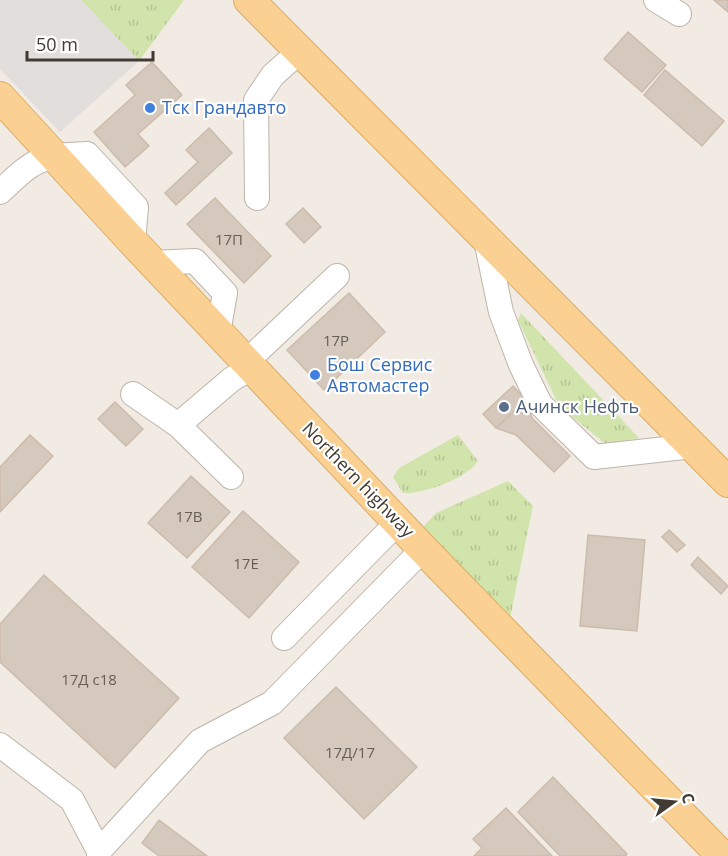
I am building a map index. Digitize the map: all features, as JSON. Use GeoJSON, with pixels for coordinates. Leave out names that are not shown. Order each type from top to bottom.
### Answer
{"type":"FeatureCollection","features":[{"type":"Feature","properties":{"kind":"main road"},"geometry":{"type":"LineString","coordinates":[[249,0],[728,482]]}},
{"type":"Feature","properties":{"kind":"main road","name":"Northern highway"},"geometry":{"type":"LineString","coordinates":[[0,98],[423,549],[722,856]]}},
{"type":"Feature","properties":{"kind":"lane"},"geometry":{"type":"LineString","coordinates":[[656,0],[679,14]]}},
{"type":"Feature","properties":{"kind":"lane"},"geometry":{"type":"LineString","coordinates":[[257,198],[256,100],[273,75],[300,51]]}},
{"type":"Feature","properties":{"kind":"lane"},"geometry":{"type":"LineString","coordinates":[[0,192],[31,163],[54,155]]}},
{"type":"Feature","properties":{"kind":"lane"},"geometry":{"type":"LineString","coordinates":[[485,235],[501,312],[521,365],[540,404],[594,457],[693,446]]}},
{"type":"Feature","properties":{"kind":"lane"},"geometry":{"type":"LineString","coordinates":[[178,425],[248,365],[337,276]]}},
{"type":"Feature","properties":{"kind":"lane"},"geometry":{"type":"LineString","coordinates":[[133,394],[178,425],[231,477]]}},
{"type":"Feature","properties":{"kind":"lane"},"geometry":{"type":"LineString","coordinates":[[284,638],[398,522]]}},
{"type":"Feature","properties":{"kind":"lane"},"geometry":{"type":"LineString","coordinates":[[0,745],[72,800],[99,853],[200,741],[272,704],[423,549]]}},
{"type":"Feature","properties":{"kind":"green space"},"geometry":{"type":"Polygon","coordinates":[[[81,0],[184,0],[139,61],[81,0]]]}},
{"type":"Feature","properties":{"kind":"green space"},"geometry":{"type":"Polygon","coordinates":[[[521,313],[639,438],[606,444],[559,406],[518,320],[521,313]]]}},
{"type":"Feature","properties":{"kind":"green space"},"geometry":{"type":"Polygon","coordinates":[[[458,435],[478,461],[472,468],[455,479],[433,488],[403,493],[393,477],[399,468],[458,435]]]}},
{"type":"Feature","properties":{"kind":"green space"},"geometry":{"type":"Polygon","coordinates":[[[508,481],[533,506],[510,618],[423,527],[436,513],[508,481]]]}},
{"type":"Feature","properties":{"kind":"shaded area"},"geometry":{"type":"Polygon","coordinates":[[[0,0],[81,0],[139,61],[60,132],[0,69],[0,0]]]}},
{"type":"Feature","properties":{"kind":"building"},"geometry":{"type":"Polygon","coordinates":[[[714,0],[728,0],[728,12],[714,0]]]}},
{"type":"Feature","properties":{"kind":"building"},"geometry":{"type":"Polygon","coordinates":[[[628,32],[666,65],[642,92],[604,59],[628,32]]]}},
{"type":"Feature","properties":{"kind":"building"},"geometry":{"type":"Polygon","coordinates":[[[152,62],[182,95],[138,134],[149,146],[125,167],[94,132],[135,95],[126,85],[152,62]]]}},
{"type":"Feature","properties":{"kind":"building"},"geometry":{"type":"Polygon","coordinates":[[[665,70],[724,121],[702,146],[644,95],[665,70]]]}},
{"type":"Feature","properties":{"kind":"building"},"geometry":{"type":"Polygon","coordinates":[[[209,128],[232,153],[176,205],[165,193],[198,162],[186,150],[209,128]]]}},
{"type":"Feature","properties":{"kind":"building"},"geometry":{"type":"Polygon","coordinates":[[[215,198],[271,256],[244,283],[187,224],[215,198]]]}},
{"type":"Feature","properties":{"kind":"building"},"geometry":{"type":"Polygon","coordinates":[[[303,208],[321,227],[304,243],[286,224],[303,208]]]}},
{"type":"Feature","properties":{"kind":"building"},"geometry":{"type":"Polygon","coordinates":[[[349,293],[385,332],[324,390],[287,350],[349,293]]]}},
{"type":"Feature","properties":{"kind":"building","name":"Ачинск Нефть"},"geometry":{"type":"Polygon","coordinates":[[[513,386],[526,400],[496,428],[483,414],[513,386]]]}},
{"type":"Feature","properties":{"kind":"building"},"geometry":{"type":"Polygon","coordinates":[[[526,400],[532,418],[570,456],[554,472],[516,435],[496,428],[526,400]]]}},
{"type":"Feature","properties":{"kind":"building"},"geometry":{"type":"Polygon","coordinates":[[[115,402],[143,429],[126,446],[98,419],[115,402]]]}},
{"type":"Feature","properties":{"kind":"building"},"geometry":{"type":"Polygon","coordinates":[[[30,435],[53,456],[0,512],[0,467],[30,435]]]}},
{"type":"Feature","properties":{"kind":"building"},"geometry":{"type":"Polygon","coordinates":[[[191,476],[230,512],[187,558],[148,523],[191,476]]]}},
{"type":"Feature","properties":{"kind":"building"},"geometry":{"type":"Polygon","coordinates":[[[243,511],[299,562],[249,618],[192,567],[243,511]]]}},
{"type":"Feature","properties":{"kind":"building"},"geometry":{"type":"Polygon","coordinates":[[[669,530],[685,545],[677,552],[662,537],[669,530]]]}},
{"type":"Feature","properties":{"kind":"building"},"geometry":{"type":"Polygon","coordinates":[[[588,535],[645,540],[637,631],[580,626],[588,535]]]}},
{"type":"Feature","properties":{"kind":"building"},"geometry":{"type":"Polygon","coordinates":[[[698,557],[728,586],[721,594],[691,565],[698,557]]]}},
{"type":"Feature","properties":{"kind":"building"},"geometry":{"type":"Polygon","coordinates":[[[44,575],[179,698],[115,768],[0,662],[0,624],[44,575]]]}},
{"type":"Feature","properties":{"kind":"building"},"geometry":{"type":"Polygon","coordinates":[[[336,687],[417,767],[364,819],[284,738],[336,687]]]}},
{"type":"Feature","properties":{"kind":"building"},"geometry":{"type":"Polygon","coordinates":[[[553,777],[627,854],[625,856],[560,856],[518,812],[553,777]]]}},
{"type":"Feature","properties":{"kind":"building"},"geometry":{"type":"Polygon","coordinates":[[[506,808],[552,856],[474,856],[482,848],[473,839],[506,808]]]}},
{"type":"Feature","properties":{"kind":"building"},"geometry":{"type":"Polygon","coordinates":[[[159,820],[207,856],[159,856],[142,843],[159,820]]]}},
{"type":"Feature","properties":{"kind":"place","name":"Тск Грандавто"},"geometry":{"type":"Point","coordinates":[150,108]}},
{"type":"Feature","properties":{"kind":"place","name":"Бош Сервис Автомастер"},"geometry":{"type":"Point","coordinates":[315,375]}},
{"type":"Feature","properties":{"kind":"place","name":"Ачинск Нефть"},"geometry":{"type":"Point","coordinates":[504,407]}}]}
